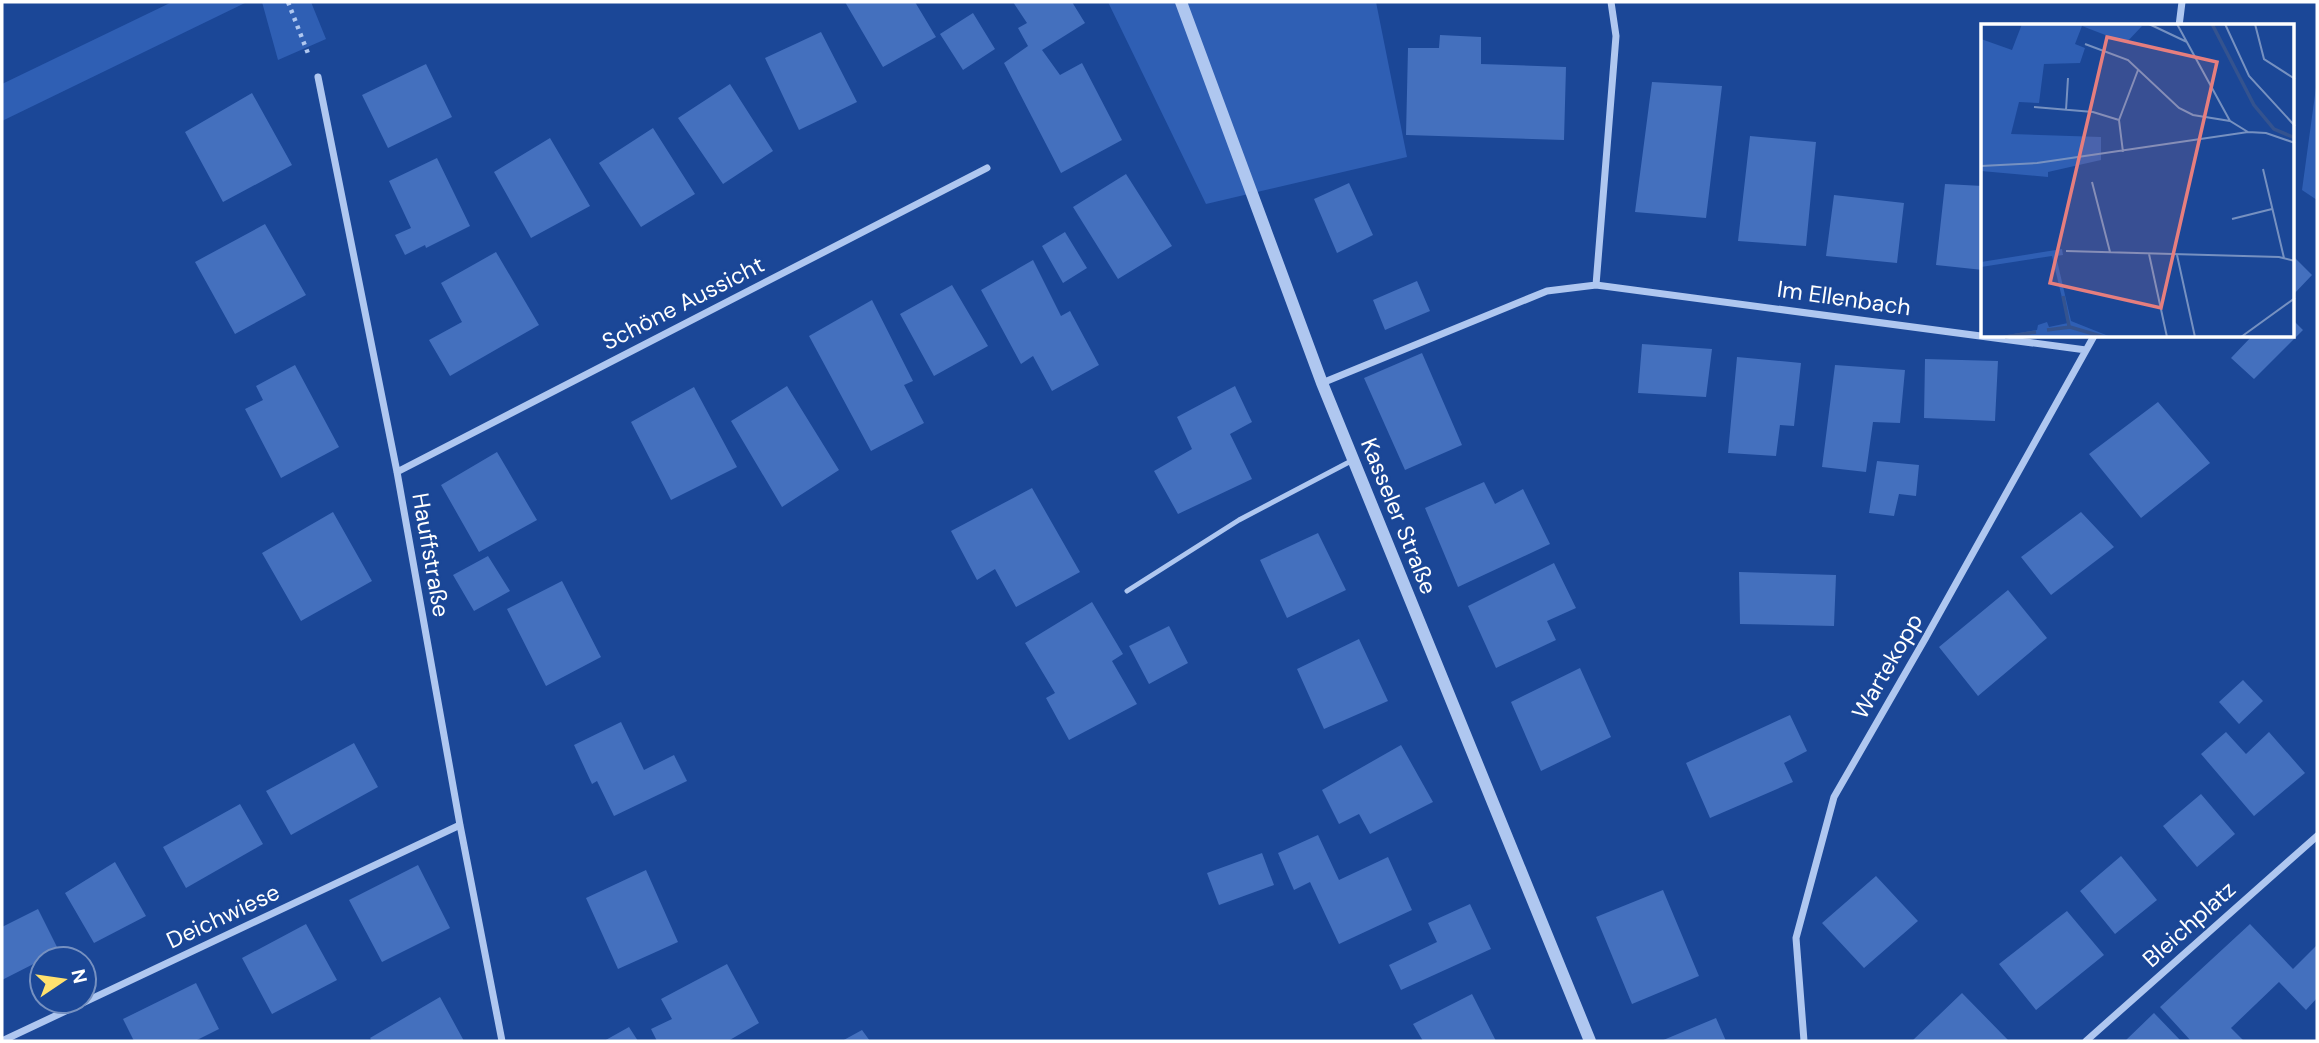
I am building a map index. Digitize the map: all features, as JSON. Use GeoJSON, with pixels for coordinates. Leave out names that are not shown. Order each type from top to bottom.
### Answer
{"type":"FeatureCollection","features":[{"type":"Feature","properties":{"kind":"street","name":"Kasseler Straße"},"geometry":{"type":"LineString","coordinates":[[1181,2],[1322,383],[1590,1041]]}},
{"type":"Feature","properties":{"kind":"street"},"geometry":{"type":"LineString","coordinates":[[1596,285],[1616,36],[1612,2]]}},
{"type":"Feature","properties":{"kind":"street"},"geometry":{"type":"LineString","coordinates":[[2179,24],[2182,2]]}},
{"type":"Feature","properties":{"kind":"street","name":"Hauffstraße"},"geometry":{"type":"LineString","coordinates":[[318,77],[397,472],[460,825],[502,1041]]}},
{"type":"Feature","properties":{"kind":"street","name":"Schöne Aussicht"},"geometry":{"type":"LineString","coordinates":[[397,472],[987,168]]}},
{"type":"Feature","properties":{"kind":"street","name":"Im Ellenbach"},"geometry":{"type":"LineString","coordinates":[[1322,383],[1547,291],[1596,285],[1981,336]]}},
{"type":"Feature","properties":{"kind":"street","name":"Im Ellenbach"},"geometry":{"type":"LineString","coordinates":[[1996,338],[2086,350]]}},
{"type":"Feature","properties":{"kind":"street","name":"Wartekopp"},"geometry":{"type":"LineString","coordinates":[[1804,1041],[1796,938],[1834,797],[2093,338]]}},
{"type":"Feature","properties":{"kind":"street","name":"Deichwiese"},"geometry":{"type":"LineString","coordinates":[[2,1041],[460,825]]}},
{"type":"Feature","properties":{"kind":"street","name":"Bleichplatz"},"geometry":{"type":"LineString","coordinates":[[2086,1041],[2317,836]]}},
{"type":"Feature","properties":{"kind":"lane"},"geometry":{"type":"LineString","coordinates":[[1127,591],[1239,520],[1353,460]]}},
{"type":"Feature","properties":{"kind":"path"},"geometry":{"type":"LineString","coordinates":[[288,2],[318,77]]}},
{"type":"Feature","properties":{"kind":"shaded area"},"geometry":{"type":"Polygon","coordinates":[[[172,2],[247,2],[2,121],[2,84],[172,2]]]}},
{"type":"Feature","properties":{"kind":"shaded area"},"geometry":{"type":"Polygon","coordinates":[[[262,2],[311,2],[326,39],[278,60],[262,2]]]}},
{"type":"Feature","properties":{"kind":"shaded area"},"geometry":{"type":"Polygon","coordinates":[[[1108,2],[1376,2],[1407,157],[1206,204],[1108,2]]]}},
{"type":"Feature","properties":{"kind":"shaded area"},"geometry":{"type":"Polygon","coordinates":[[[2317,80],[2317,200],[2302,190],[2317,80]]]}},
{"type":"Feature","properties":{"kind":"building"},"geometry":{"type":"Polygon","coordinates":[[[845,2],[915,2],[936,37],[883,67],[845,2]]]}},
{"type":"Feature","properties":{"kind":"building"},"geometry":{"type":"Polygon","coordinates":[[[1013,2],[1072,2],[1085,23],[1042,50],[1060,75],[1082,63],[1122,140],[1061,173],[1004,63],[1028,46],[1018,28],[1027,23],[1013,2]]]}},
{"type":"Feature","properties":{"kind":"building"},"geometry":{"type":"Polygon","coordinates":[[[973,13],[995,49],[963,70],[940,34],[973,13]]]}},
{"type":"Feature","properties":{"kind":"building"},"geometry":{"type":"Polygon","coordinates":[[[821,32],[857,102],[799,130],[765,58],[821,32]]]}},
{"type":"Feature","properties":{"kind":"building"},"geometry":{"type":"Polygon","coordinates":[[[1440,35],[1481,37],[1481,64],[1566,67],[1564,140],[1406,135],[1408,48],[1439,48],[1440,35]]]}},
{"type":"Feature","properties":{"kind":"building"},"geometry":{"type":"Polygon","coordinates":[[[426,64],[452,117],[388,148],[362,95],[426,64]]]}},
{"type":"Feature","properties":{"kind":"building"},"geometry":{"type":"Polygon","coordinates":[[[1652,82],[1722,86],[1706,218],[1635,212],[1652,82]]]}},
{"type":"Feature","properties":{"kind":"building"},"geometry":{"type":"Polygon","coordinates":[[[730,84],[773,151],[723,184],[678,118],[730,84]]]}},
{"type":"Feature","properties":{"kind":"building"},"geometry":{"type":"Polygon","coordinates":[[[252,93],[292,165],[223,202],[185,132],[252,93]]]}},
{"type":"Feature","properties":{"kind":"building"},"geometry":{"type":"Polygon","coordinates":[[[653,128],[695,194],[641,227],[599,163],[653,128]]]}},
{"type":"Feature","properties":{"kind":"building"},"geometry":{"type":"Polygon","coordinates":[[[1750,136],[1816,142],[1806,246],[1738,241],[1750,136]]]}},
{"type":"Feature","properties":{"kind":"building"},"geometry":{"type":"Polygon","coordinates":[[[550,138],[590,206],[531,238],[494,172],[550,138]]]}},
{"type":"Feature","properties":{"kind":"building"},"geometry":{"type":"Polygon","coordinates":[[[437,158],[470,226],[426,248],[425,245],[405,255],[395,235],[411,228],[389,181],[437,158]]]}},
{"type":"Feature","properties":{"kind":"building"},"geometry":{"type":"Polygon","coordinates":[[[1126,174],[1172,246],[1118,279],[1073,207],[1126,174]]]}},
{"type":"Feature","properties":{"kind":"building"},"geometry":{"type":"Polygon","coordinates":[[[1349,183],[1373,235],[1337,253],[1314,199],[1349,183]]]}},
{"type":"Feature","properties":{"kind":"building"},"geometry":{"type":"Polygon","coordinates":[[[1945,184],[1981,186],[1981,270],[1936,265],[1945,184]]]}},
{"type":"Feature","properties":{"kind":"building"},"geometry":{"type":"Polygon","coordinates":[[[1834,195],[1904,203],[1897,263],[1826,256],[1834,195]]]}},
{"type":"Feature","properties":{"kind":"building"},"geometry":{"type":"Polygon","coordinates":[[[265,224],[306,295],[235,334],[195,262],[265,224]]]}},
{"type":"Feature","properties":{"kind":"building"},"geometry":{"type":"Polygon","coordinates":[[[1065,232],[1087,268],[1063,283],[1042,246],[1065,232]]]}},
{"type":"Feature","properties":{"kind":"building"},"geometry":{"type":"Polygon","coordinates":[[[496,252],[539,325],[450,376],[429,340],[462,322],[441,283],[496,252]]]}},
{"type":"Feature","properties":{"kind":"building"},"geometry":{"type":"Polygon","coordinates":[[[2294,257],[2312,275],[2294,294],[2294,257]]]}},
{"type":"Feature","properties":{"kind":"building"},"geometry":{"type":"Polygon","coordinates":[[[1033,260],[1061,316],[1070,311],[1099,365],[1052,391],[1033,356],[1021,364],[981,290],[1033,260]]]}},
{"type":"Feature","properties":{"kind":"building"},"geometry":{"type":"Polygon","coordinates":[[[1417,281],[1430,311],[1385,330],[1373,300],[1417,281]]]}},
{"type":"Feature","properties":{"kind":"building"},"geometry":{"type":"Polygon","coordinates":[[[952,285],[988,346],[934,376],[900,314],[952,285]]]}},
{"type":"Feature","properties":{"kind":"building"},"geometry":{"type":"Polygon","coordinates":[[[872,300],[913,381],[904,385],[924,423],[871,451],[809,336],[872,300]]]}},
{"type":"Feature","properties":{"kind":"building"},"geometry":{"type":"Polygon","coordinates":[[[2294,321],[2303,330],[2254,379],[2231,358],[2250,338],[2294,338],[2294,321]]]}},
{"type":"Feature","properties":{"kind":"building"},"geometry":{"type":"Polygon","coordinates":[[[1642,344],[1712,349],[1706,397],[1638,393],[1642,344]]]}},
{"type":"Feature","properties":{"kind":"building"},"geometry":{"type":"Polygon","coordinates":[[[1422,353],[1462,445],[1405,470],[1364,378],[1422,353]]]}},
{"type":"Feature","properties":{"kind":"building"},"geometry":{"type":"Polygon","coordinates":[[[1737,357],[1801,363],[1794,426],[1780,425],[1776,456],[1728,453],[1737,357]]]}},
{"type":"Feature","properties":{"kind":"building"},"geometry":{"type":"Polygon","coordinates":[[[1925,359],[1998,361],[1995,421],[1924,418],[1925,359]]]}},
{"type":"Feature","properties":{"kind":"building"},"geometry":{"type":"Polygon","coordinates":[[[295,365],[339,447],[281,478],[245,409],[263,400],[256,386],[295,365]]]}},
{"type":"Feature","properties":{"kind":"building"},"geometry":{"type":"Polygon","coordinates":[[[1835,365],[1905,370],[1900,423],[1873,422],[1866,472],[1822,467],[1835,365]]]}},
{"type":"Feature","properties":{"kind":"building"},"geometry":{"type":"Polygon","coordinates":[[[787,386],[839,470],[782,507],[731,421],[787,386]]]}},
{"type":"Feature","properties":{"kind":"building"},"geometry":{"type":"Polygon","coordinates":[[[1235,386],[1252,422],[1230,434],[1252,479],[1178,514],[1154,471],[1192,449],[1177,417],[1235,386]]]}},
{"type":"Feature","properties":{"kind":"building"},"geometry":{"type":"Polygon","coordinates":[[[694,387],[737,467],[671,500],[631,422],[694,387]]]}},
{"type":"Feature","properties":{"kind":"building"},"geometry":{"type":"Polygon","coordinates":[[[2158,402],[2210,463],[2141,518],[2089,454],[2158,402]]]}},
{"type":"Feature","properties":{"kind":"building"},"geometry":{"type":"Polygon","coordinates":[[[497,452],[537,520],[479,552],[441,485],[497,452]]]}},
{"type":"Feature","properties":{"kind":"building"},"geometry":{"type":"Polygon","coordinates":[[[1877,461],[1919,465],[1916,496],[1899,494],[1894,516],[1869,513],[1877,461]]]}},
{"type":"Feature","properties":{"kind":"building"},"geometry":{"type":"Polygon","coordinates":[[[1484,482],[1495,504],[1523,489],[1550,544],[1458,587],[1425,508],[1484,482]]]}},
{"type":"Feature","properties":{"kind":"building"},"geometry":{"type":"Polygon","coordinates":[[[1032,488],[1080,572],[1016,607],[995,569],[977,580],[951,531],[1032,488]]]}},
{"type":"Feature","properties":{"kind":"building"},"geometry":{"type":"Polygon","coordinates":[[[333,512],[372,581],[301,621],[262,553],[333,512]]]}},
{"type":"Feature","properties":{"kind":"building"},"geometry":{"type":"Polygon","coordinates":[[[2081,512],[2114,547],[2051,595],[2021,557],[2081,512]]]}},
{"type":"Feature","properties":{"kind":"building"},"geometry":{"type":"Polygon","coordinates":[[[1318,533],[1346,590],[1287,618],[1260,560],[1318,533]]]}},
{"type":"Feature","properties":{"kind":"building"},"geometry":{"type":"Polygon","coordinates":[[[488,556],[510,591],[474,611],[453,575],[488,556]]]}},
{"type":"Feature","properties":{"kind":"building"},"geometry":{"type":"Polygon","coordinates":[[[1554,563],[1576,608],[1547,621],[1556,640],[1496,668],[1468,606],[1554,563]]]}},
{"type":"Feature","properties":{"kind":"building"},"geometry":{"type":"Polygon","coordinates":[[[1739,572],[1836,575],[1834,626],[1740,624],[1739,572]]]}},
{"type":"Feature","properties":{"kind":"building"},"geometry":{"type":"Polygon","coordinates":[[[562,581],[601,657],[546,686],[507,609],[562,581]]]}},
{"type":"Feature","properties":{"kind":"building"},"geometry":{"type":"Polygon","coordinates":[[[2008,590],[2047,638],[1978,696],[1939,647],[2008,590]]]}},
{"type":"Feature","properties":{"kind":"building"},"geometry":{"type":"Polygon","coordinates":[[[1092,602],[1123,654],[1112,661],[1137,704],[1069,740],[1046,698],[1055,693],[1025,643],[1092,602]]]}},
{"type":"Feature","properties":{"kind":"building"},"geometry":{"type":"Polygon","coordinates":[[[1169,626],[1188,663],[1149,684],[1129,646],[1169,626]]]}},
{"type":"Feature","properties":{"kind":"building"},"geometry":{"type":"Polygon","coordinates":[[[1359,639],[1388,701],[1324,729],[1297,669],[1359,639]]]}},
{"type":"Feature","properties":{"kind":"building"},"geometry":{"type":"Polygon","coordinates":[[[1580,668],[1611,737],[1541,771],[1511,702],[1580,668]]]}},
{"type":"Feature","properties":{"kind":"building"},"geometry":{"type":"Polygon","coordinates":[[[2243,680],[2263,701],[2239,724],[2219,702],[2243,680]]]}},
{"type":"Feature","properties":{"kind":"building"},"geometry":{"type":"Polygon","coordinates":[[[1790,715],[1807,751],[1784,763],[1793,782],[1710,818],[1686,763],[1790,715]]]}},
{"type":"Feature","properties":{"kind":"building"},"geometry":{"type":"Polygon","coordinates":[[[621,722],[644,770],[674,755],[687,781],[614,816],[597,781],[592,784],[574,745],[621,722]]]}},
{"type":"Feature","properties":{"kind":"building"},"geometry":{"type":"Polygon","coordinates":[[[2226,732],[2246,754],[2269,732],[2305,773],[2254,816],[2201,754],[2226,732]]]}},
{"type":"Feature","properties":{"kind":"building"},"geometry":{"type":"Polygon","coordinates":[[[354,743],[378,787],[291,835],[266,791],[354,743]]]}},
{"type":"Feature","properties":{"kind":"building"},"geometry":{"type":"Polygon","coordinates":[[[1401,745],[1433,802],[1370,834],[1359,814],[1339,824],[1322,790],[1401,745]]]}},
{"type":"Feature","properties":{"kind":"building"},"geometry":{"type":"Polygon","coordinates":[[[2201,794],[2235,834],[2197,867],[2163,826],[2201,794]]]}},
{"type":"Feature","properties":{"kind":"building"},"geometry":{"type":"Polygon","coordinates":[[[240,804],[263,844],[186,888],[163,847],[240,804]]]}},
{"type":"Feature","properties":{"kind":"building"},"geometry":{"type":"Polygon","coordinates":[[[1318,835],[1339,880],[1388,857],[1412,910],[1339,944],[1310,882],[1294,890],[1278,853],[1318,835]]]}},
{"type":"Feature","properties":{"kind":"building"},"geometry":{"type":"Polygon","coordinates":[[[1262,853],[1274,885],[1219,905],[1207,873],[1262,853]]]}},
{"type":"Feature","properties":{"kind":"building"},"geometry":{"type":"Polygon","coordinates":[[[2121,856],[2157,900],[2115,934],[2080,891],[2121,856]]]}},
{"type":"Feature","properties":{"kind":"building"},"geometry":{"type":"Polygon","coordinates":[[[115,862],[146,916],[94,943],[65,893],[115,862]]]}},
{"type":"Feature","properties":{"kind":"building"},"geometry":{"type":"Polygon","coordinates":[[[418,865],[450,928],[382,962],[349,900],[418,865]]]}},
{"type":"Feature","properties":{"kind":"building"},"geometry":{"type":"Polygon","coordinates":[[[646,870],[678,942],[618,969],[586,898],[646,870]]]}},
{"type":"Feature","properties":{"kind":"building"},"geometry":{"type":"Polygon","coordinates":[[[1876,876],[1918,921],[1864,968],[1822,923],[1876,876]]]}},
{"type":"Feature","properties":{"kind":"building"},"geometry":{"type":"Polygon","coordinates":[[[1663,890],[1699,976],[1632,1004],[1596,917],[1663,890]]]}},
{"type":"Feature","properties":{"kind":"building"},"geometry":{"type":"Polygon","coordinates":[[[1470,904],[1491,949],[1401,990],[1389,965],[1437,942],[1428,923],[1470,904]]]}},
{"type":"Feature","properties":{"kind":"building"},"geometry":{"type":"Polygon","coordinates":[[[38,909],[56,945],[28,945],[28,967],[2,980],[2,927],[38,909]]]}},
{"type":"Feature","properties":{"kind":"building"},"geometry":{"type":"Polygon","coordinates":[[[2067,911],[2104,955],[2036,1010],[1999,964],[2067,911]]]}},
{"type":"Feature","properties":{"kind":"building"},"geometry":{"type":"Polygon","coordinates":[[[306,924],[337,980],[272,1014],[242,958],[306,924]]]}},
{"type":"Feature","properties":{"kind":"building"},"geometry":{"type":"Polygon","coordinates":[[[2250,924],[2293,969],[2317,945],[2317,998],[2306,1010],[2279,982],[2231,1028],[2244,1041],[2191,1041],[2160,1007],[2250,924]]]}},
{"type":"Feature","properties":{"kind":"building"},"geometry":{"type":"Polygon","coordinates":[[[727,964],[759,1023],[728,1041],[657,1041],[651,1029],[672,1019],[661,999],[727,964]]]}},
{"type":"Feature","properties":{"kind":"building"},"geometry":{"type":"Polygon","coordinates":[[[196,983],[219,1029],[195,1041],[134,1041],[123,1019],[196,983]]]}},
{"type":"Feature","properties":{"kind":"building"},"geometry":{"type":"Polygon","coordinates":[[[1962,993],[2009,1041],[1912,1041],[1962,993]]]}},
{"type":"Feature","properties":{"kind":"building"},"geometry":{"type":"Polygon","coordinates":[[[1472,994],[1496,1041],[1423,1041],[1413,1024],[1472,994]]]}},
{"type":"Feature","properties":{"kind":"building"},"geometry":{"type":"Polygon","coordinates":[[[440,997],[464,1041],[372,1041],[370,1038],[440,997]]]}},
{"type":"Feature","properties":{"kind":"building"},"geometry":{"type":"Polygon","coordinates":[[[2154,1013],[2181,1041],[2125,1041],[2154,1013]]]}},
{"type":"Feature","properties":{"kind":"building"},"geometry":{"type":"Polygon","coordinates":[[[1716,1018],[1726,1041],[1661,1041],[1716,1018]]]}},
{"type":"Feature","properties":{"kind":"building"},"geometry":{"type":"Polygon","coordinates":[[[629,1027],[638,1041],[604,1041],[629,1027]]]}},
{"type":"Feature","properties":{"kind":"building"},"geometry":{"type":"Polygon","coordinates":[[[862,1030],[870,1041],[842,1041],[862,1030]]]}}]}
